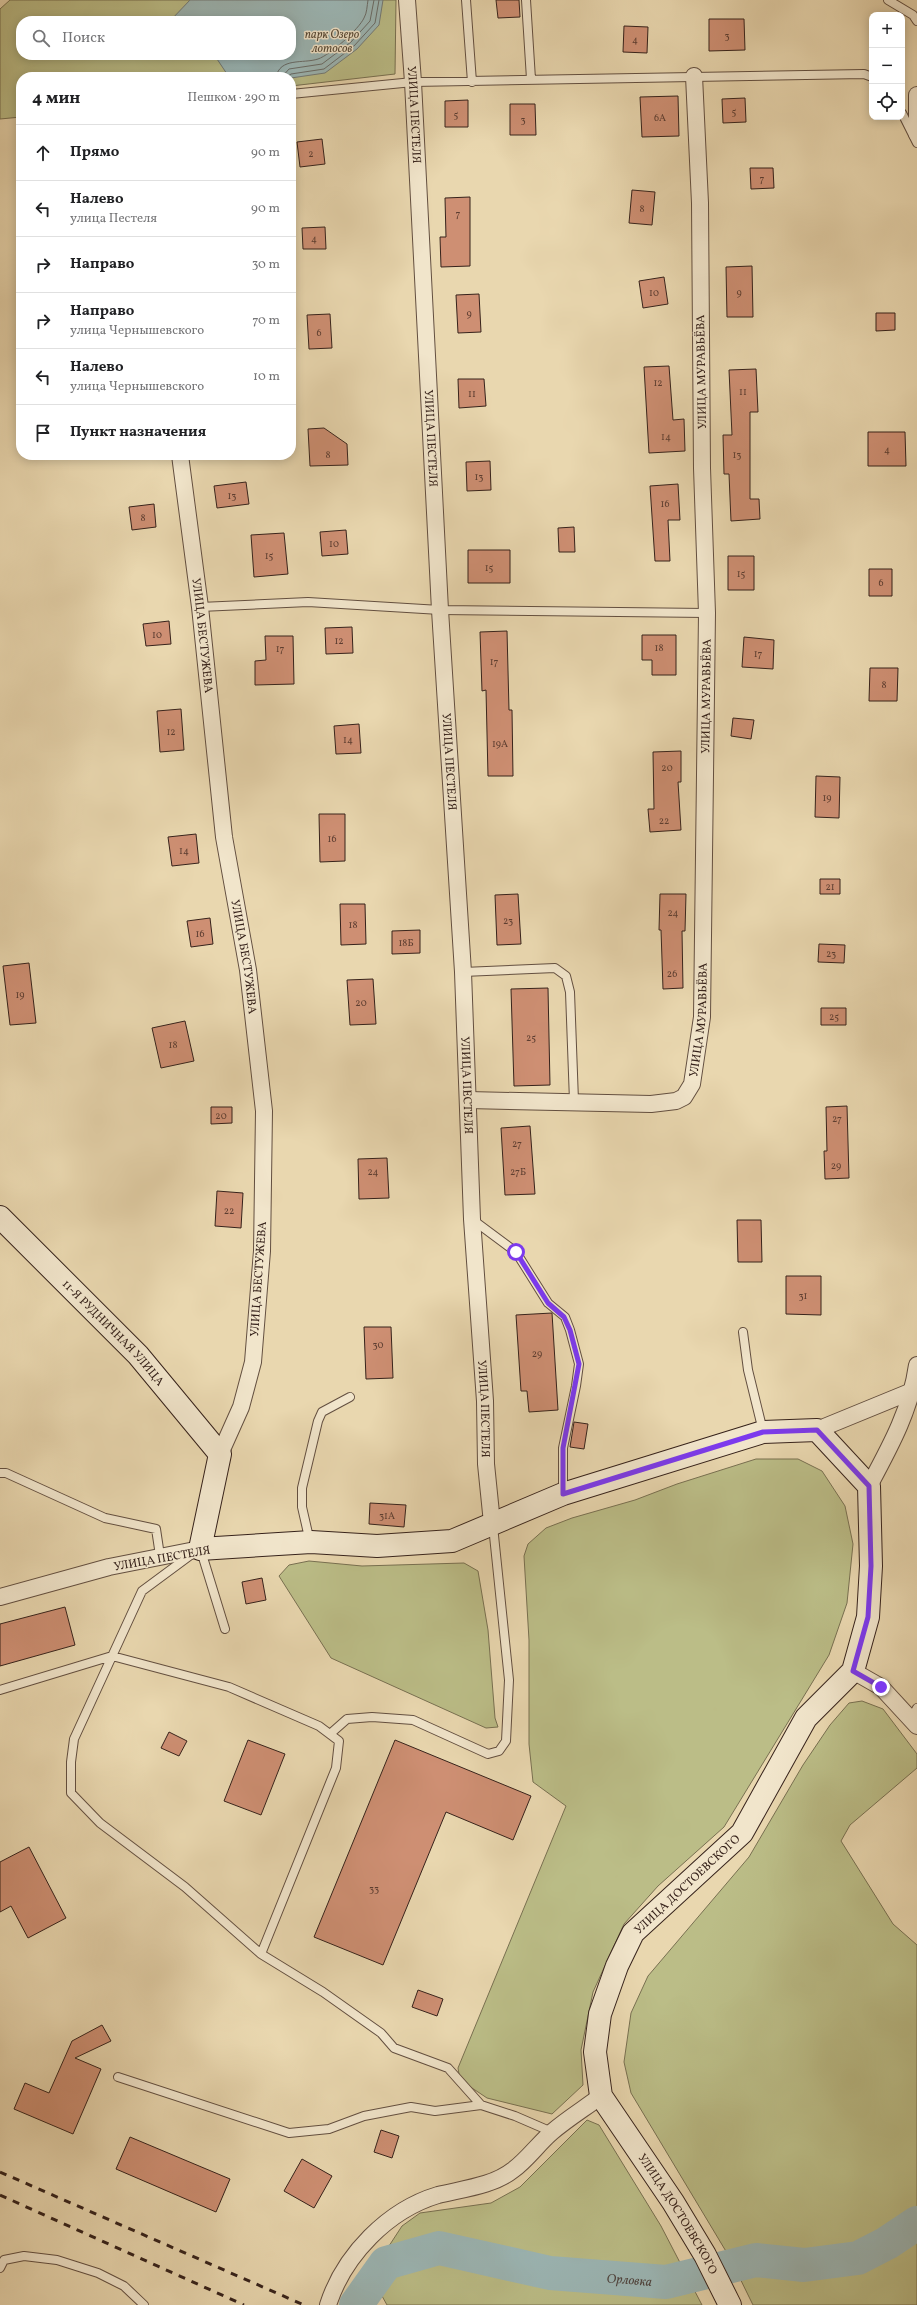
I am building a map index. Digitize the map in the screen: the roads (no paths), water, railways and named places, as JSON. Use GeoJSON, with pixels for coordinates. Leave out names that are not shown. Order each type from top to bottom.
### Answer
{"type":"FeatureCollection","features":[{"type":"Feature","properties":{"kind":"main road","name":"11-Я РУДНИЧНАЯ УЛИЦА"},"geometry":{"type":"LineString","coordinates":[[0,1217],[138,1355],[220,1454]]}},
{"type":"Feature","properties":{"kind":"main road"},"geometry":{"type":"LineString","coordinates":[[817,1430],[869,1486],[871,1566],[868,1617],[853,1671]]}},
{"type":"Feature","properties":{"kind":"main road","name":"УЛИЦА ПЕСТЕЛЯ"},"geometry":{"type":"LineString","coordinates":[[200,1549],[311,1542],[377,1546],[452,1541],[563,1494],[763,1432],[817,1430]]}},
{"type":"Feature","properties":{"kind":"main road"},"geometry":{"type":"LineString","coordinates":[[200,1549],[220,1454]]}},
{"type":"Feature","properties":{"kind":"main road","name":"УЛИЦА ДОСТОЕВСКОГО"},"geometry":{"type":"LineString","coordinates":[[729,2303],[704,2255],[673,2202],[601,2096],[595,2052],[600,2014],[617,1966],[633,1933],[742,1833],[806,1718],[853,1671]]}},
{"type":"Feature","properties":{"kind":"street","name":"УЛИЦА ПЕСТЕЛЯ"},"geometry":{"type":"LineString","coordinates":[[407,0],[413,82],[440,610],[463,972],[472,1219],[485,1401],[486,1464],[492,1523]]}},
{"type":"Feature","properties":{"kind":"street","name":"УЛИЦА МУРАВЬЁВА"},"geometry":{"type":"LineString","coordinates":[[468,1100],[574,1101],[651,1104],[676,1101],[684,1097],[692,1084],[702,1017],[707,613],[702,468],[700,203],[694,76]]}},
{"type":"Feature","properties":{"kind":"street"},"geometry":{"type":"LineString","coordinates":[[917,95],[917,134]]}},
{"type":"Feature","properties":{"kind":"street","name":"УЛИЦА БЕСТУЖЕВА"},"geometry":{"type":"LineString","coordinates":[[181,460],[200,607],[224,837],[248,970],[264,1111],[262,1251],[253,1362],[241,1407],[220,1454]]}},
{"type":"Feature","properties":{"kind":"street"},"geometry":{"type":"LineString","coordinates":[[869,1486],[894,1440],[915,1389],[917,1365]]}},
{"type":"Feature","properties":{"kind":"street"},"geometry":{"type":"LineString","coordinates":[[817,1430],[915,1389]]}},
{"type":"Feature","properties":{"kind":"street","name":"УЛИЦА ПЕСТЕЛЯ"},"geometry":{"type":"LineString","coordinates":[[0,1597],[110,1567],[200,1549]]}},
{"type":"Feature","properties":{"kind":"street"},"geometry":{"type":"LineString","coordinates":[[853,1671],[881,1687],[915,1718]]}},
{"type":"Feature","properties":{"kind":"street"},"geometry":{"type":"LineString","coordinates":[[328,2305],[347,2265],[382,2226],[405,2208],[436,2196],[493,2180],[512,2171],[552,2132],[601,2096]]}},
{"type":"Feature","properties":{"kind":"lane"},"geometry":{"type":"LineString","coordinates":[[466,0],[472,82]]}},
{"type":"Feature","properties":{"kind":"lane"},"geometry":{"type":"LineString","coordinates":[[526,0],[531,79]]}},
{"type":"Feature","properties":{"kind":"lane"},"geometry":{"type":"LineString","coordinates":[[888,0],[913,15],[917,21]]}},
{"type":"Feature","properties":{"kind":"lane"},"geometry":{"type":"LineString","coordinates":[[296,94],[413,82],[472,82],[531,79],[694,76],[864,74],[869,76]]}},
{"type":"Feature","properties":{"kind":"lane"},"geometry":{"type":"LineString","coordinates":[[905,119],[917,143]]}},
{"type":"Feature","properties":{"kind":"lane"},"geometry":{"type":"LineString","coordinates":[[200,607],[308,602],[440,610],[707,613]]}},
{"type":"Feature","properties":{"kind":"lane"},"geometry":{"type":"LineString","coordinates":[[463,972],[555,968],[566,976],[570,992],[574,1101]]}},
{"type":"Feature","properties":{"kind":"lane"},"geometry":{"type":"LineString","coordinates":[[472,1219],[516,1252],[548,1303],[564,1317],[570,1330],[579,1364],[563,1448],[563,1494]]}},
{"type":"Feature","properties":{"kind":"lane"},"geometry":{"type":"LineString","coordinates":[[743,1332],[748,1370],[763,1432]]}},
{"type":"Feature","properties":{"kind":"lane"},"geometry":{"type":"LineString","coordinates":[[311,1542],[302,1507],[302,1488],[318,1421],[322,1412],[350,1397]]}},
{"type":"Feature","properties":{"kind":"lane"},"geometry":{"type":"LineString","coordinates":[[0,1473],[6,1473],[105,1518],[156,1530],[162,1557]]}},
{"type":"Feature","properties":{"kind":"lane"},"geometry":{"type":"LineString","coordinates":[[330,1734],[347,1719],[372,1717],[413,1720],[488,1754],[499,1752],[506,1741],[509,1680],[499,1569],[492,1523]]}},
{"type":"Feature","properties":{"kind":"lane"},"geometry":{"type":"LineString","coordinates":[[226,1629],[214,1588],[200,1549],[142,1591],[74,1739],[71,1762],[72,1793],[100,1824],[185,1887],[261,1954],[375,2028],[394,2048],[448,2068],[481,2105]]}},
{"type":"Feature","properties":{"kind":"lane"},"geometry":{"type":"LineString","coordinates":[[0,1690],[112,1656],[229,1687],[318,1726],[339,1741],[336,1768],[261,1954]]}},
{"type":"Feature","properties":{"kind":"lane"},"geometry":{"type":"LineString","coordinates":[[118,2077],[289,2132],[329,2129],[364,2116],[411,2107],[435,2111],[481,2105],[515,2116],[552,2132]]}},
{"type":"Feature","properties":{"kind":"lane"},"geometry":{"type":"LineString","coordinates":[[0,2268],[4,2260],[24,2256],[57,2260],[98,2273],[124,2286],[144,2305]]}},
{"type":"Feature","properties":{"kind":"water"},"geometry":{"type":"Polygon","coordinates":[[[190,0],[383,0],[379,25],[357,49],[325,73],[296,77],[296,72],[226,72],[218,60],[296,60],[296,16],[175,16],[190,0]]]}},
{"type":"Feature","properties":{"kind":"waterway","name":"Орловка"},"geometry":{"type":"LineString","coordinates":[[356,2305],[386,2263],[439,2248],[550,2273],[666,2282],[756,2260],[804,2265],[858,2258],[887,2243],[917,2223]]}},
{"type":"Feature","properties":{"kind":"railway"},"geometry":{"type":"LineString","coordinates":[[0,2172],[304,2305]]}},
{"type":"Feature","properties":{"kind":"railway"},"geometry":{"type":"LineString","coordinates":[[0,2195],[244,2305]]}},
{"type":"Feature","properties":{"kind":"park label","name":"парк Озеро лотосов"},"geometry":{"type":"Point","coordinates":[332,41]}}]}
